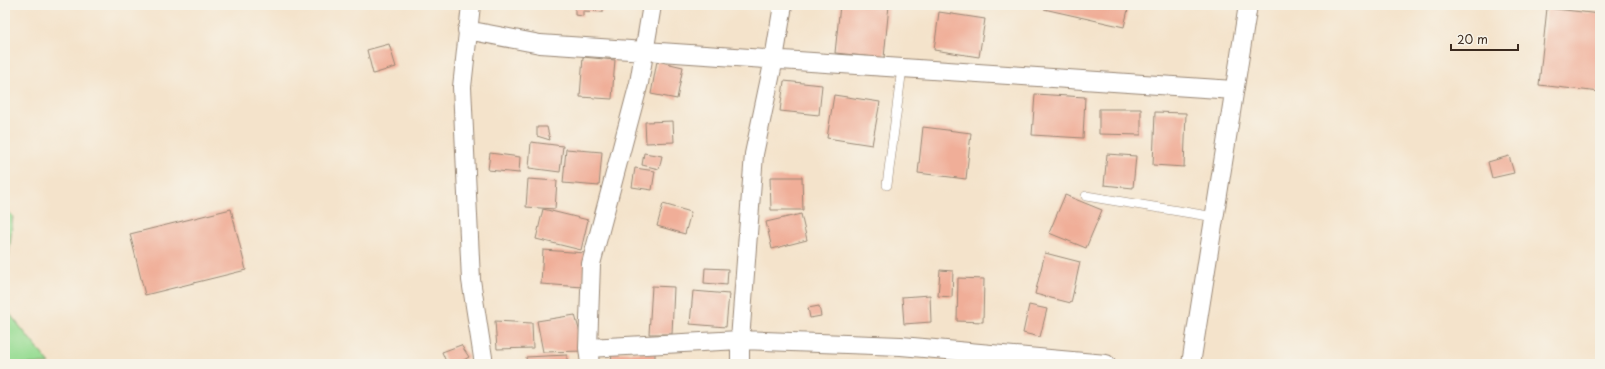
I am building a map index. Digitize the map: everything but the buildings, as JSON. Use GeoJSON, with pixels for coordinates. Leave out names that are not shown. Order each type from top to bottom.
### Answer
{"type":"FeatureCollection","features":[{"type":"Feature","properties":{"kind":"street"},"geometry":{"type":"LineString","coordinates":[[471,5],[467,30],[462,87],[471,280],[484,364]]}},
{"type":"Feature","properties":{"kind":"street"},"geometry":{"type":"LineString","coordinates":[[652,5],[639,83],[591,264],[589,356],[740,340],[901,346],[1106,364]]}},
{"type":"Feature","properties":{"kind":"street"},"geometry":{"type":"LineString","coordinates":[[740,364],[740,340],[754,154],[774,59],[782,5]]}},
{"type":"Feature","properties":{"kind":"street"},"geometry":{"type":"LineString","coordinates":[[1191,364],[1248,5]]}},
{"type":"Feature","properties":{"kind":"street"},"geometry":{"type":"LineString","coordinates":[[467,30],[540,44],[1234,90]]}},
{"type":"Feature","properties":{"kind":"lane"},"geometry":{"type":"LineString","coordinates":[[887,185],[902,68]]}},
{"type":"Feature","properties":{"kind":"lane"},"geometry":{"type":"LineString","coordinates":[[1086,196],[1215,217]]}},
{"type":"Feature","properties":{"kind":"green space"},"geometry":{"type":"Polygon","coordinates":[[[5,210],[13,216],[5,293],[5,210]]]}},
{"type":"Feature","properties":{"kind":"green space"},"geometry":{"type":"Polygon","coordinates":[[[5,308],[50,364],[5,364],[5,308]]]}}]}
